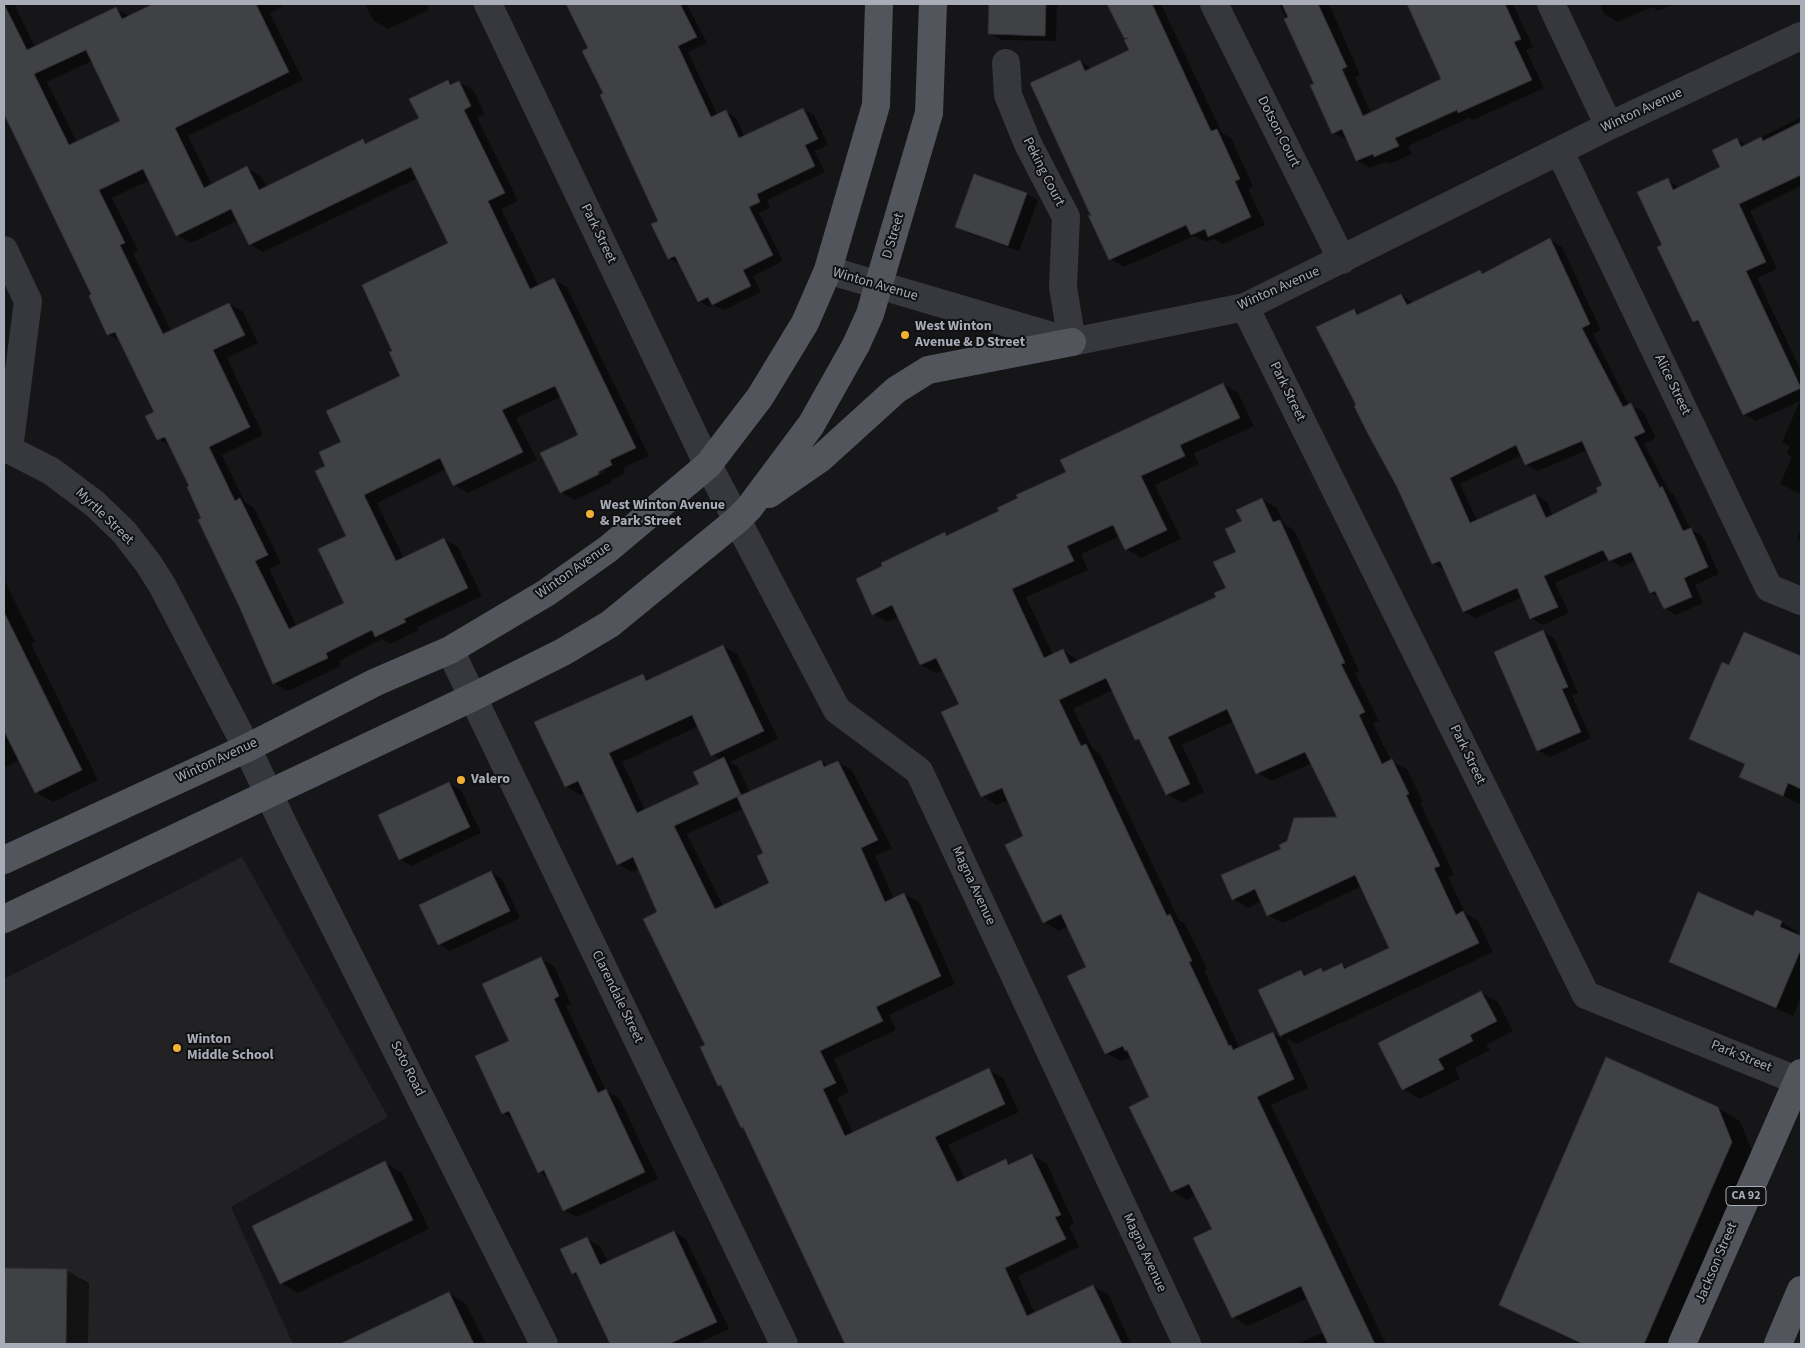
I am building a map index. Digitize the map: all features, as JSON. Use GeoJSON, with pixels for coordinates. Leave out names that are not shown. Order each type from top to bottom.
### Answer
{"type":"FeatureCollection","features":[{"type":"Feature","properties":{"kind":"main road"},"geometry":{"type":"LineString","coordinates":[[828,270],[876,106],[879,4]]}},
{"type":"Feature","properties":{"kind":"main road","name":"D Street"},"geometry":{"type":"LineString","coordinates":[[743,514],[811,425],[856,345],[880,287],[929,113],[933,4]]}},
{"type":"Feature","properties":{"kind":"main road","name":"Winton Avenue"},"geometry":{"type":"LineString","coordinates":[[4,860],[247,748],[376,682],[450,650],[546,593],[608,549],[708,465],[760,397],[805,323],[828,270]]}},
{"type":"Feature","properties":{"kind":"main road"},"geometry":{"type":"LineString","coordinates":[[4,919],[474,697],[563,652],[610,624],[743,514],[821,458],[896,390],[928,370],[1072,342]]}},
{"type":"Feature","properties":{"kind":"main road","name":"Jackson Street"},"geometry":{"type":"LineString","coordinates":[[1682,1344],[1800,1078]]}},
{"type":"Feature","properties":{"kind":"main road"},"geometry":{"type":"LineString","coordinates":[[1778,1344],[1801,1290]]}},
{"type":"Feature","properties":{"kind":"street","name":"Park Street"},"geometry":{"type":"LineString","coordinates":[[488,4],[708,465]]}},
{"type":"Feature","properties":{"kind":"street","name":"Dotson Court"},"geometry":{"type":"LineString","coordinates":[[1214,4],[1342,260]]}},
{"type":"Feature","properties":{"kind":"street"},"geometry":{"type":"LineString","coordinates":[[1551,4],[1609,126]]}},
{"type":"Feature","properties":{"kind":"street","name":"Winton Avenue"},"geometry":{"type":"LineString","coordinates":[[828,270],[880,287],[1072,342],[1245,307],[1609,126],[1801,36]]}},
{"type":"Feature","properties":{"kind":"street","name":"Peking Court"},"geometry":{"type":"LineString","coordinates":[[1006,62],[1008,95],[1028,144],[1066,217],[1063,287],[1072,342]]}},
{"type":"Feature","properties":{"kind":"street","name":"Alice Street"},"geometry":{"type":"LineString","coordinates":[[1560,152],[1769,588],[1801,601]]}},
{"type":"Feature","properties":{"kind":"street","name":"Myrtle Street"},"geometry":{"type":"LineString","coordinates":[[4,250],[28,301],[6,448],[51,471],[75,487],[110,518],[130,540],[162,585],[247,748],[268,794]]}},
{"type":"Feature","properties":{"kind":"street","name":"Park Street"},"geometry":{"type":"LineString","coordinates":[[1245,307],[1586,995],[1800,1078]]}},
{"type":"Feature","properties":{"kind":"street","name":"Magna Avenue"},"geometry":{"type":"LineString","coordinates":[[708,465],[743,514],[837,710],[919,771],[1187,1344]]}},
{"type":"Feature","properties":{"kind":"street","name":"Clarendale Street"},"geometry":{"type":"LineString","coordinates":[[450,650],[784,1344]]}},
{"type":"Feature","properties":{"kind":"street","name":"Soto Road"},"geometry":{"type":"LineString","coordinates":[[268,794],[544,1344]]}},
{"type":"Feature","properties":{"kind":"shaded area","name":"Winton Middle School"},"geometry":{"type":"Polygon","coordinates":[[[242,857],[388,1117],[231,1207],[293,1344],[4,1344],[4,979],[242,857]]]}},
{"type":"Feature","properties":{"kind":"building"},"geometry":{"type":"Polygon","coordinates":[[[4,4],[27,50],[116,7],[122,19],[153,4],[256,4],[289,72],[175,128],[204,188],[247,166],[259,190],[363,139],[365,144],[419,118],[409,99],[448,80],[450,85],[459,81],[471,106],[464,110],[505,193],[488,201],[530,289],[554,278],[636,448],[610,460],[612,465],[598,472],[599,474],[560,493],[540,453],[578,435],[555,386],[502,410],[523,452],[453,486],[440,458],[364,495],[396,561],[444,538],[468,588],[404,619],[406,622],[375,637],[372,630],[326,653],[328,658],[273,684],[239,606],[198,520],[201,518],[187,487],[189,486],[165,437],[157,440],[145,416],[154,412],[115,332],[107,335],[89,296],[91,294],[4,114],[4,4]],[[86,50],[34,74],[69,145],[120,121],[86,50]],[[411,167],[249,245],[231,209],[176,236],[143,169],[99,190],[125,243],[120,245],[163,334],[229,303],[245,335],[213,350],[250,427],[209,447],[235,501],[240,498],[268,555],[255,561],[289,629],[344,603],[318,549],[346,536],[315,471],[325,466],[319,452],[341,442],[326,411],[400,376],[389,352],[392,351],[362,285],[448,243],[411,167]]]}},
{"type":"Feature","properties":{"kind":"building"},"geometry":{"type":"Polygon","coordinates":[[[566,4],[680,4],[697,37],[678,46],[711,117],[726,110],[739,138],[803,108],[818,139],[805,145],[815,166],[757,194],[760,202],[749,207],[773,255],[743,270],[751,286],[712,305],[708,297],[698,302],[675,256],[668,259],[651,224],[658,221],[600,95],[603,93],[582,51],[588,48],[566,4]]]}},
{"type":"Feature","properties":{"kind":"building"},"geometry":{"type":"Polygon","coordinates":[[[989,4],[1046,4],[1045,36],[988,34],[989,4]]]}},
{"type":"Feature","properties":{"kind":"building"},"geometry":{"type":"Polygon","coordinates":[[[1107,4],[1152,4],[1211,131],[1217,129],[1240,179],[1235,181],[1251,217],[1208,237],[1205,229],[1191,235],[1186,225],[1109,260],[1030,83],[1080,60],[1085,71],[1129,50],[1124,40],[1128,38],[1124,38],[1107,4]]]}},
{"type":"Feature","properties":{"kind":"building"},"geometry":{"type":"Polygon","coordinates":[[[1282,4],[1318,4],[1347,67],[1342,69],[1363,116],[1441,79],[1407,4],[1505,4],[1521,39],[1514,42],[1532,80],[1458,113],[1457,110],[1395,138],[1399,146],[1374,157],[1373,154],[1356,161],[1342,129],[1332,134],[1310,85],[1314,84],[1284,19],[1288,17],[1282,4]]]}},
{"type":"Feature","properties":{"kind":"building"},"geometry":{"type":"Polygon","coordinates":[[[1801,122],[1801,175],[1739,204],[1766,262],[1746,271],[1801,388],[1743,415],[1698,320],[1693,322],[1657,247],[1662,245],[1637,192],[1668,178],[1673,190],[1720,167],[1712,150],[1737,138],[1741,147],[1761,137],[1763,141],[1801,122]]]}},
{"type":"Feature","properties":{"kind":"building"},"geometry":{"type":"Polygon","coordinates":[[[974,174],[1027,193],[1008,246],[955,227],[974,174]]]}},
{"type":"Feature","properties":{"kind":"building"},"geometry":{"type":"Polygon","coordinates":[[[1550,238],[1590,324],[1582,328],[1623,407],[1631,403],[1645,432],[1634,437],[1660,488],[1662,486],[1683,531],[1691,528],[1708,567],[1684,578],[1692,597],[1664,609],[1655,591],[1650,593],[1631,552],[1609,561],[1603,550],[1544,576],[1558,607],[1530,619],[1517,588],[1463,612],[1440,561],[1432,564],[1397,487],[1368,434],[1354,406],[1356,405],[1316,327],[1354,309],[1357,315],[1401,294],[1407,305],[1480,270],[1482,274],[1550,238]],[[1582,441],[1525,465],[1516,445],[1450,478],[1470,523],[1535,494],[1546,518],[1598,492],[1596,488],[1602,485],[1582,441]]]}},
{"type":"Feature","properties":{"kind":"building"},"geometry":{"type":"Polygon","coordinates":[[[1223,383],[1240,418],[1180,445],[1185,456],[1141,476],[1167,530],[1125,550],[1113,525],[1067,546],[1074,561],[1012,589],[1044,658],[1063,649],[1070,664],[1216,597],[1214,593],[1226,588],[1213,562],[1236,552],[1225,529],[1242,521],[1236,510],[1262,498],[1273,522],[1280,520],[1345,663],[1341,664],[1365,712],[1359,715],[1382,764],[1392,759],[1409,794],[1406,795],[1440,866],[1434,868],[1456,915],[1463,911],[1479,943],[1280,1036],[1258,990],[1301,970],[1304,976],[1321,968],[1323,972],[1342,963],[1344,969],[1389,948],[1355,875],[1267,916],[1255,889],[1232,900],[1221,875],[1281,849],[1279,845],[1287,841],[1294,818],[1337,817],[1305,752],[1256,774],[1227,709],[1168,737],[1190,784],[1166,795],[1139,739],[1135,740],[1106,678],[1059,700],[1081,746],[1086,744],[1167,916],[1170,914],[1192,961],[1189,962],[1229,1046],[1231,1045],[1233,1050],[1273,1032],[1294,1079],[1257,1097],[1375,1344],[1328,1344],[1301,1286],[1232,1318],[1193,1238],[1212,1229],[1189,1184],[1171,1192],[1129,1107],[1149,1097],[1127,1050],[1125,1051],[1123,1046],[1105,1054],[1067,976],[1086,967],[1061,914],[1043,923],[1005,845],[1023,836],[1002,788],[981,797],[941,712],[959,704],[936,658],[920,665],[892,605],[872,615],[856,579],[882,566],[881,563],[945,532],[946,536],[999,511],[997,508],[1018,498],[1016,495],[1066,472],[1060,460],[1223,383]]]}},
{"type":"Feature","properties":{"kind":"building"},"geometry":{"type":"Polygon","coordinates":[[[4,612],[82,770],[35,793],[4,731],[4,612]]]}},
{"type":"Feature","properties":{"kind":"building"},"geometry":{"type":"Polygon","coordinates":[[[1543,630],[1568,687],[1562,689],[1581,732],[1537,751],[1494,652],[1543,630]]]}},
{"type":"Feature","properties":{"kind":"building"},"geometry":{"type":"Polygon","coordinates":[[[1744,632],[1801,656],[1801,789],[1788,783],[1783,796],[1739,777],[1745,764],[1689,739],[1722,662],[1729,665],[1744,632]]]}},
{"type":"Feature","properties":{"kind":"building"},"geometry":{"type":"Polygon","coordinates":[[[723,645],[764,731],[711,756],[692,715],[609,753],[637,813],[699,784],[693,772],[724,757],[741,795],[674,826],[715,909],[769,883],[757,856],[763,853],[737,797],[821,760],[824,767],[838,761],[878,840],[861,848],[885,902],[904,893],[941,976],[876,1007],[883,1021],[820,1051],[836,1083],[823,1089],[845,1136],[989,1068],[1005,1104],[935,1137],[957,1182],[1006,1159],[1008,1165],[1032,1154],[1061,1215],[1055,1217],[1066,1239],[1005,1268],[1027,1316],[1093,1285],[1122,1344],[845,1344],[743,1127],[741,1128],[721,1085],[718,1086],[700,1047],[705,1045],[643,919],[657,912],[633,857],[617,865],[578,781],[565,787],[534,722],[643,674],[646,681],[723,645]]]}},
{"type":"Feature","properties":{"kind":"building"},"geometry":{"type":"Polygon","coordinates":[[[449,782],[470,827],[399,860],[378,815],[449,782]]]}},
{"type":"Feature","properties":{"kind":"building"},"geometry":{"type":"Polygon","coordinates":[[[491,871],[510,911],[438,945],[419,905],[491,871]]]}},
{"type":"Feature","properties":{"kind":"building"},"geometry":{"type":"Polygon","coordinates":[[[1698,892],[1753,916],[1756,910],[1782,921],[1780,927],[1801,936],[1801,949],[1776,1008],[1669,962],[1698,892]]]}},
{"type":"Feature","properties":{"kind":"building"},"geometry":{"type":"Polygon","coordinates":[[[541,957],[559,996],[554,999],[598,1093],[606,1089],[645,1172],[563,1211],[544,1170],[538,1173],[509,1111],[502,1114],[475,1056],[509,1041],[482,984],[541,957]]]}},
{"type":"Feature","properties":{"kind":"building"},"geometry":{"type":"Polygon","coordinates":[[[1481,991],[1497,1021],[1470,1035],[1473,1041],[1438,1059],[1444,1069],[1402,1090],[1378,1043],[1481,991]]]}},
{"type":"Feature","properties":{"kind":"building"},"geometry":{"type":"Polygon","coordinates":[[[1606,1057],[1718,1107],[1732,1142],[1644,1344],[1583,1344],[1499,1305],[1606,1057]]]}},
{"type":"Feature","properties":{"kind":"building"},"geometry":{"type":"Polygon","coordinates":[[[385,1161],[413,1220],[280,1284],[252,1226],[385,1161]]]}},
{"type":"Feature","properties":{"kind":"building"},"geometry":{"type":"Polygon","coordinates":[[[674,1231],[717,1322],[669,1344],[610,1344],[576,1272],[572,1274],[560,1249],[587,1237],[600,1265],[674,1231]]]}},
{"type":"Feature","properties":{"kind":"building"},"geometry":{"type":"Polygon","coordinates":[[[4,1268],[67,1269],[66,1344],[4,1344],[4,1268]]]}},
{"type":"Feature","properties":{"kind":"building"},"geometry":{"type":"Polygon","coordinates":[[[449,1292],[474,1344],[340,1344],[449,1292]]]}},
{"type":"Feature","properties":{"kind":"place","name":"West Winton Avenue & D Street"},"geometry":{"type":"Point","coordinates":[905,335]}},
{"type":"Feature","properties":{"kind":"place","name":"West Winton Avenue & Park Street"},"geometry":{"type":"Point","coordinates":[590,514]}},
{"type":"Feature","properties":{"kind":"place","name":"Valero"},"geometry":{"type":"Point","coordinates":[461,780]}},
{"type":"Feature","properties":{"kind":"place","name":"Winton Middle School"},"geometry":{"type":"Point","coordinates":[177,1048]}}]}
